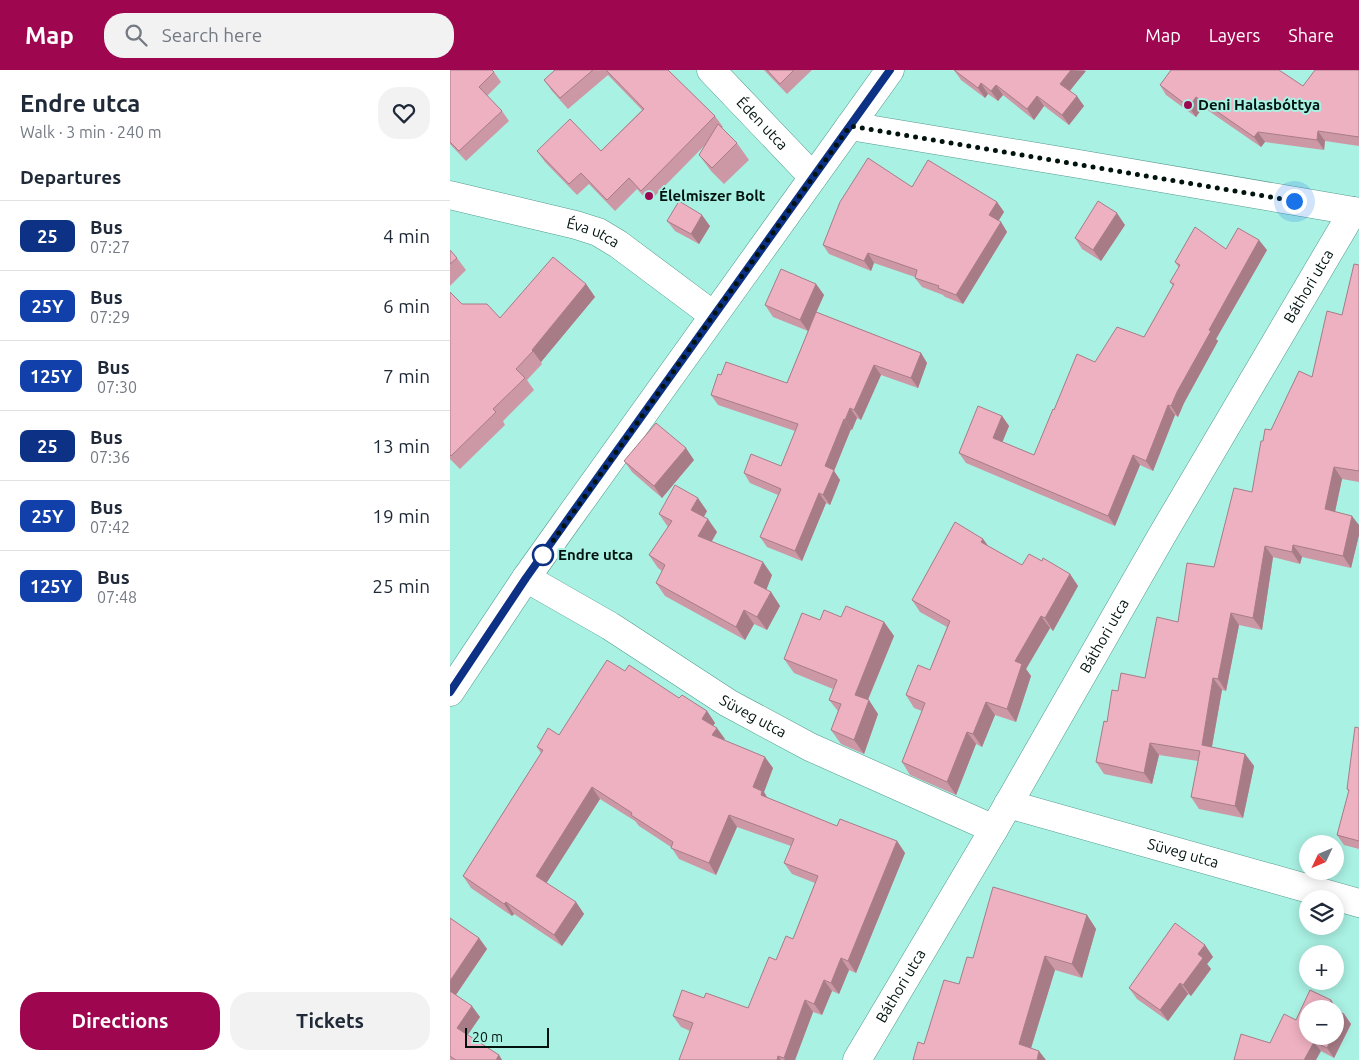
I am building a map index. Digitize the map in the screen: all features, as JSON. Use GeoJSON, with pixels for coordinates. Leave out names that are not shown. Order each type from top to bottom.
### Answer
{"type":"FeatureCollection","features":[{"type":"Feature","properties":{"kind":"street","name":"Éden utca"},"geometry":{"type":"LineString","coordinates":[[711,70],[813,177]]}},
{"type":"Feature","properties":{"kind":"street"},"geometry":{"type":"LineString","coordinates":[[451,690],[526,578],[890,70]]}},
{"type":"Feature","properties":{"kind":"street"},"geometry":{"type":"LineString","coordinates":[[850,126],[1089,165],[1356,212]]}},
{"type":"Feature","properties":{"kind":"street","name":"Éva utca"},"geometry":{"type":"LineString","coordinates":[[450,195],[598,232],[618,244],[713,316]]}},
{"type":"Feature","properties":{"kind":"street","name":"Báthori utca"},"geometry":{"type":"LineString","coordinates":[[857,1060],[994,829],[1166,528],[1356,212]]}},
{"type":"Feature","properties":{"kind":"street","name":"Süveg utca"},"geometry":{"type":"LineString","coordinates":[[526,578],[610,626],[728,703],[810,746],[994,829]]}},
{"type":"Feature","properties":{"kind":"street","name":"Süveg utca"},"geometry":{"type":"LineString","coordinates":[[1008,804],[1359,903]]}},
{"type":"Feature","properties":{"kind":"building"},"geometry":{"type":"Polygon","coordinates":[[[450,70],[492,70],[494,72],[479,87],[502,111],[459,151],[450,142],[450,70]]]}},
{"type":"Feature","properties":{"kind":"building"},"geometry":{"type":"Polygon","coordinates":[[[555,70],[593,70],[560,98],[544,80],[555,70]]]}},
{"type":"Feature","properties":{"kind":"building"},"geometry":{"type":"Polygon","coordinates":[[[606,70],[668,70],[715,116],[641,191],[629,178],[607,200],[581,173],[569,184],[537,151],[570,119],[601,151],[644,109],[606,70]]]}},
{"type":"Feature","properties":{"kind":"building"},"geometry":{"type":"Polygon","coordinates":[[[767,70],[794,70],[780,84],[767,70]]]}},
{"type":"Feature","properties":{"kind":"building"},"geometry":{"type":"Polygon","coordinates":[[[954,70],[1071,70],[1060,84],[1077,96],[1062,115],[1037,96],[1027,109],[996,85],[991,91],[981,83],[978,88],[954,70]]]}},
{"type":"Feature","properties":{"kind":"building"},"geometry":{"type":"Polygon","coordinates":[[[1171,70],[1279,70],[1303,86],[1315,70],[1359,70],[1359,137],[1318,131],[1317,140],[1258,132],[1254,137],[1196,97],[1189,107],[1160,85],[1171,70]]]}},
{"type":"Feature","properties":{"kind":"building"},"geometry":{"type":"Polygon","coordinates":[[[718,124],[737,143],[712,168],[699,155],[718,124]]]}},
{"type":"Feature","properties":{"kind":"building"},"geometry":{"type":"Polygon","coordinates":[[[868,158],[912,187],[928,160],[997,202],[989,215],[1001,222],[956,295],[938,288],[939,286],[915,278],[917,270],[868,253],[864,261],[823,245],[840,202],[868,158]]]}},
{"type":"Feature","properties":{"kind":"building"},"geometry":{"type":"Polygon","coordinates":[[[679,201],[702,215],[691,234],[667,221],[679,201]]]}},
{"type":"Feature","properties":{"kind":"building"},"geometry":{"type":"Polygon","coordinates":[[[1098,201],[1117,213],[1093,250],[1075,238],[1098,201]]]}},
{"type":"Feature","properties":{"kind":"building"},"geometry":{"type":"Polygon","coordinates":[[[1195,227],[1226,249],[1238,228],[1259,240],[1209,330],[1211,331],[1171,406],[1168,405],[1146,461],[1133,455],[1108,516],[959,453],[978,406],[1002,416],[993,438],[1034,455],[1077,354],[1095,362],[1117,327],[1144,337],[1174,284],[1170,282],[1180,265],[1175,262],[1195,227]]]}},
{"type":"Feature","properties":{"kind":"building"},"geometry":{"type":"Polygon","coordinates":[[[450,250],[457,258],[450,264],[450,250]]]}},
{"type":"Feature","properties":{"kind":"building"},"geometry":{"type":"Polygon","coordinates":[[[553,257],[586,284],[533,351],[516,369],[525,378],[493,409],[496,412],[451,456],[450,292],[462,304],[487,304],[500,318],[553,257]]]}},
{"type":"Feature","properties":{"kind":"building"},"geometry":{"type":"Polygon","coordinates":[[[1354,264],[1359,265],[1359,471],[1334,467],[1325,509],[1352,516],[1343,556],[1293,545],[1292,552],[1265,546],[1253,618],[1231,613],[1218,679],[1213,678],[1202,745],[1245,754],[1235,806],[1191,797],[1200,751],[1150,743],[1144,773],[1096,762],[1104,721],[1107,722],[1112,690],[1118,691],[1121,673],[1145,678],[1157,617],[1178,622],[1187,563],[1214,567],[1234,488],[1252,492],[1265,429],[1271,430],[1299,371],[1312,377],[1327,311],[1342,315],[1354,264]]]}},
{"type":"Feature","properties":{"kind":"building"},"geometry":{"type":"Polygon","coordinates":[[[781,269],[816,284],[800,320],[765,305],[781,269]]]}},
{"type":"Feature","properties":{"kind":"building"},"geometry":{"type":"Polygon","coordinates":[[[816,312],[921,353],[911,378],[874,365],[854,410],[850,408],[844,419],[825,466],[834,470],[823,495],[819,493],[795,551],[760,537],[781,489],[744,473],[751,454],[781,466],[798,424],[711,395],[718,374],[721,375],[726,362],[787,383],[816,312]]]}},
{"type":"Feature","properties":{"kind":"building"},"geometry":{"type":"Polygon","coordinates":[[[656,423],[686,448],[654,486],[624,461],[656,423]]]}},
{"type":"Feature","properties":{"kind":"building"},"geometry":{"type":"Polygon","coordinates":[[[675,485],[698,498],[691,510],[708,519],[698,536],[763,562],[754,583],[771,592],[757,617],[744,610],[736,627],[656,583],[665,565],[649,555],[672,521],[659,514],[675,485]]]}},
{"type":"Feature","properties":{"kind":"building"},"geometry":{"type":"Polygon","coordinates":[[[955,522],[983,539],[981,542],[1022,565],[1029,554],[1042,561],[1043,558],[1070,574],[1045,618],[1041,616],[1015,661],[1022,664],[1007,709],[986,702],[973,734],[967,732],[947,782],[902,762],[925,703],[906,695],[918,665],[930,670],[950,621],[912,600],[955,522]]]}},
{"type":"Feature","properties":{"kind":"building"},"geometry":{"type":"Polygon","coordinates":[[[846,606],[884,622],[855,695],[869,700],[854,740],[831,730],[841,704],[829,700],[837,680],[784,659],[802,613],[820,620],[824,610],[841,617],[846,606]]]}},
{"type":"Feature","properties":{"kind":"building"},"geometry":{"type":"Polygon","coordinates":[[[607,660],[625,671],[629,665],[679,698],[682,695],[707,711],[702,719],[717,728],[712,735],[765,757],[753,787],[762,791],[761,795],[837,826],[840,819],[897,841],[848,961],[841,958],[831,983],[824,980],[814,1004],[805,1000],[784,1058],[778,1056],[777,1060],[679,1060],[693,1023],[673,1016],[682,990],[704,998],[706,993],[748,1008],[769,957],[776,960],[786,936],[793,939],[818,876],[784,863],[794,839],[729,815],[709,863],[671,848],[673,842],[592,787],[536,876],[576,902],[554,935],[506,902],[504,904],[463,876],[543,750],[537,747],[548,728],[559,735],[607,660]]]}},
{"type":"Feature","properties":{"kind":"building"},"geometry":{"type":"Polygon","coordinates":[[[1355,727],[1359,728],[1359,841],[1344,837],[1344,835],[1337,835],[1349,790],[1347,789],[1355,727]]]}},
{"type":"Feature","properties":{"kind":"building"},"geometry":{"type":"Polygon","coordinates":[[[993,887],[1087,915],[1072,964],[1045,956],[1019,1044],[1039,1051],[1037,1060],[913,1060],[918,1042],[924,1044],[944,980],[959,984],[967,957],[973,958],[993,887]]]}},
{"type":"Feature","properties":{"kind":"building"},"geometry":{"type":"Polygon","coordinates":[[[450,918],[479,938],[450,981],[450,918]]]}},
{"type":"Feature","properties":{"kind":"building"},"geometry":{"type":"Polygon","coordinates":[[[1175,923],[1205,945],[1198,954],[1203,958],[1183,985],[1180,983],[1160,1010],[1129,988],[1175,923]]]}},
{"type":"Feature","properties":{"kind":"building"},"geometry":{"type":"Polygon","coordinates":[[[1310,990],[1331,1000],[1305,1000],[1310,990]]]}},
{"type":"Feature","properties":{"kind":"building"},"geometry":{"type":"Polygon","coordinates":[[[450,991],[472,1006],[457,1028],[499,1055],[496,1060],[456,1060],[450,1056],[450,991]]]}},
{"type":"Feature","properties":{"kind":"building"},"geometry":{"type":"Polygon","coordinates":[[[1284,1014],[1296,1020],[1299,1014],[1299,1045],[1312,1045],[1304,1060],[1234,1060],[1241,1034],[1270,1043],[1284,1014]]]}},
{"type":"Feature","properties":{"kind":"bus line","name":"25"},"geometry":{"type":"LineString","coordinates":[[450,692],[526,578],[890,70]]}},
{"type":"Feature","properties":{"kind":"place","name":"Deni Halasbóttya"},"geometry":{"type":"Point","coordinates":[1188,105]}},
{"type":"Feature","properties":{"kind":"place","name":"Élelmiszer Bolt"},"geometry":{"type":"Point","coordinates":[649,196]}},
{"type":"Feature","properties":{"kind":"place","name":"Endre utca"},"geometry":{"type":"Point","coordinates":[543,555]}},
{"type":"Feature","properties":{"kind":"route"},"geometry":{"type":"LineString","coordinates":[[543,555],[850,126],[1294,201]]}}]}
